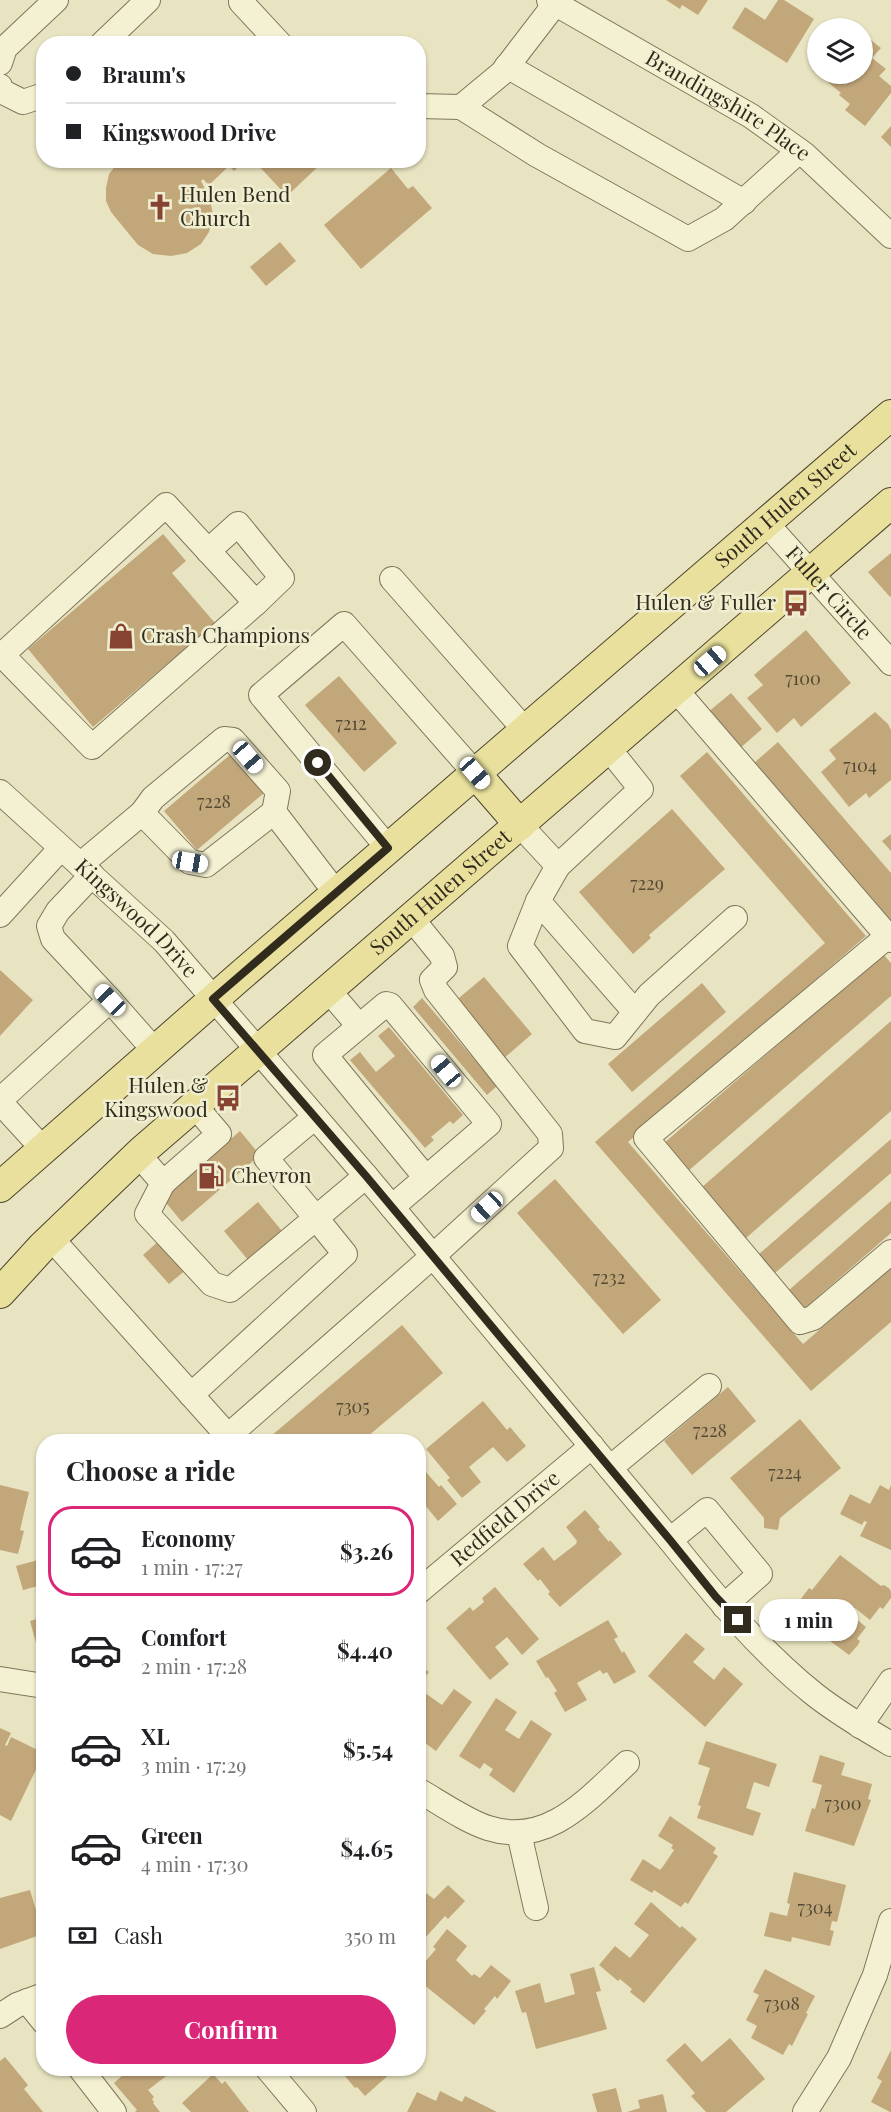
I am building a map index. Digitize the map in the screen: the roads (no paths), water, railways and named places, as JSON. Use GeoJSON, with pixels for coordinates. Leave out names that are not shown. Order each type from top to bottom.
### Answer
{"type":"FeatureCollection","features":[{"type":"Feature","properties":{"kind":"main road","name":"South Hulen Street"},"geometry":{"type":"LineString","coordinates":[[0,1187],[213,999],[891,415]]}},
{"type":"Feature","properties":{"kind":"main road","name":"South Hulen Street"},"geometry":{"type":"LineString","coordinates":[[0,1293],[51,1238],[139,1155],[891,503]]}},
{"type":"Feature","properties":{"kind":"main road"},"geometry":{"type":"LineString","coordinates":[[475,773],[520,825]]}},
{"type":"Feature","properties":{"kind":"street"},"geometry":{"type":"LineString","coordinates":[[0,63],[5,48],[56,0]]}},
{"type":"Feature","properties":{"kind":"street"},"geometry":{"type":"LineString","coordinates":[[110,36],[148,0]]}},
{"type":"Feature","properties":{"kind":"street"},"geometry":{"type":"LineString","coordinates":[[243,0],[242,2],[273,36]]}},
{"type":"Feature","properties":{"kind":"street"},"geometry":{"type":"LineString","coordinates":[[461,107],[502,73],[552,2]]}},
{"type":"Feature","properties":{"kind":"street","name":"Brandingshire Place"},"geometry":{"type":"LineString","coordinates":[[552,2],[751,116],[799,151],[891,236]]}},
{"type":"Feature","properties":{"kind":"street"},"geometry":{"type":"LineString","coordinates":[[507,66],[744,202]]}},
{"type":"Feature","properties":{"kind":"street"},"geometry":{"type":"LineString","coordinates":[[0,86],[2,91],[23,102],[36,98]]}},
{"type":"Feature","properties":{"kind":"street"},"geometry":{"type":"LineString","coordinates":[[426,106],[461,107],[537,155],[688,239],[724,219],[799,151]]}},
{"type":"Feature","properties":{"kind":"street"},"geometry":{"type":"LineString","coordinates":[[208,551],[238,524],[282,578],[256,603],[92,747],[1,656],[166,505],[208,551],[256,603]]}},
{"type":"Feature","properties":{"kind":"street","name":"Fuller Circle"},"geometry":{"type":"LineString","coordinates":[[766,523],[891,663]]}},
{"type":"Feature","properties":{"kind":"street"},"geometry":{"type":"LineString","coordinates":[[392,579],[525,730]]}},
{"type":"Feature","properties":{"kind":"street"},"geometry":{"type":"LineString","coordinates":[[388,848],[261,695],[344,624],[475,773]]}},
{"type":"Feature","properties":{"kind":"street"},"geometry":{"type":"LineString","coordinates":[[676,690],[889,938],[646,1138],[801,1322],[813,1318],[891,1252]]}},
{"type":"Feature","properties":{"kind":"street"},"geometry":{"type":"LineString","coordinates":[[142,813],[190,862],[206,865],[274,812],[278,791],[233,740],[224,739],[153,798],[142,813],[86,870],[49,926],[53,939],[155,1051]]}},
{"type":"Feature","properties":{"kind":"street"},"geometry":{"type":"LineString","coordinates":[[609,748],[641,789],[558,866],[538,901],[520,946],[585,1031],[615,1037],[649,995],[735,918]]}},
{"type":"Feature","properties":{"kind":"street","name":"Kingswood Drive"},"geometry":{"type":"LineString","coordinates":[[0,792],[164,941],[366,1176],[724,1606],[814,1694],[891,1744]]}},
{"type":"Feature","properties":{"kind":"street"},"geometry":{"type":"LineString","coordinates":[[274,812],[336,893]]}},
{"type":"Feature","properties":{"kind":"street"},"geometry":{"type":"LineString","coordinates":[[520,825],[558,866]]}},
{"type":"Feature","properties":{"kind":"street"},"geometry":{"type":"LineString","coordinates":[[0,915],[61,848]]}},
{"type":"Feature","properties":{"kind":"street"},"geometry":{"type":"LineString","coordinates":[[538,901],[635,1012]]}},
{"type":"Feature","properties":{"kind":"street"},"geometry":{"type":"LineString","coordinates":[[231,1434],[433,1256],[551,1148],[550,1134],[436,990],[432,980],[445,967],[442,956],[412,919]]}},
{"type":"Feature","properties":{"kind":"street"},"geometry":{"type":"LineString","coordinates":[[328,991],[359,1026]]}},
{"type":"Feature","properties":{"kind":"street"},"geometry":{"type":"LineString","coordinates":[[43,1149],[0,1101],[110,1000]]}},
{"type":"Feature","properties":{"kind":"street"},"geometry":{"type":"LineString","coordinates":[[392,1207],[488,1126],[488,1121],[390,1005],[386,1004],[326,1053],[325,1057],[426,1178]]}},
{"type":"Feature","properties":{"kind":"street"},"geometry":{"type":"LineString","coordinates":[[195,1106],[219,1134],[163,1183],[147,1214],[212,1284],[230,1290],[366,1176]]}},
{"type":"Feature","properties":{"kind":"street"},"geometry":{"type":"LineString","coordinates":[[192,1395],[345,1254],[266,1158],[315,1117]]}},
{"type":"Feature","properties":{"kind":"street"},"geometry":{"type":"LineString","coordinates":[[139,1155],[163,1183]]}},
{"type":"Feature","properties":{"kind":"street"},"geometry":{"type":"LineString","coordinates":[[51,1238],[192,1395],[221,1434]]}},
{"type":"Feature","properties":{"kind":"street"},"geometry":{"type":"LineString","coordinates":[[610,1468],[710,1386]]}},
{"type":"Feature","properties":{"kind":"street","name":"Redfield Drive"},"geometry":{"type":"LineString","coordinates":[[426,1585],[592,1446]]}},
{"type":"Feature","properties":{"kind":"street"},"geometry":{"type":"LineString","coordinates":[[670,1540],[707,1510],[760,1574],[724,1606]]}},
{"type":"Feature","properties":{"kind":"street"},"geometry":{"type":"LineString","coordinates":[[0,1679],[36,1685]]}},
{"type":"Feature","properties":{"kind":"street"},"geometry":{"type":"LineString","coordinates":[[860,1726],[891,1681]]}},
{"type":"Feature","properties":{"kind":"street"},"geometry":{"type":"LineString","coordinates":[[426,1794],[486,1827],[519,1833],[535,1831],[553,1824],[584,1803],[627,1764]]}},
{"type":"Feature","properties":{"kind":"street"},"geometry":{"type":"LineString","coordinates":[[519,1833],[536,1908]]}},
{"type":"Feature","properties":{"kind":"street"},"geometry":{"type":"LineString","coordinates":[[805,2112],[839,2058],[875,1975],[891,1921]]}},
{"type":"Feature","properties":{"kind":"street"},"geometry":{"type":"LineString","coordinates":[[0,2016],[35,1998]]}},
{"type":"Feature","properties":{"kind":"street"},"geometry":{"type":"LineString","coordinates":[[86,2076],[114,2112]]}},
{"type":"Feature","properties":{"kind":"street"},"geometry":{"type":"LineString","coordinates":[[274,2076],[304,2112]]}},
{"type":"Feature","properties":{"kind":"place","name":"Hulen Bend Church"},"geometry":{"type":"Point","coordinates":[160,207]}},
{"type":"Feature","properties":{"kind":"place","name":"Hulen & Fuller"},"geometry":{"type":"Point","coordinates":[796,603]}},
{"type":"Feature","properties":{"kind":"place","name":"Crash Champions"},"geometry":{"type":"Point","coordinates":[121,636]}},
{"type":"Feature","properties":{"kind":"place","name":"Hulen & Kingswood"},"geometry":{"type":"Point","coordinates":[228,1098]}},
{"type":"Feature","properties":{"kind":"place","name":"Chevron"},"geometry":{"type":"Point","coordinates":[211,1176]}}]}
